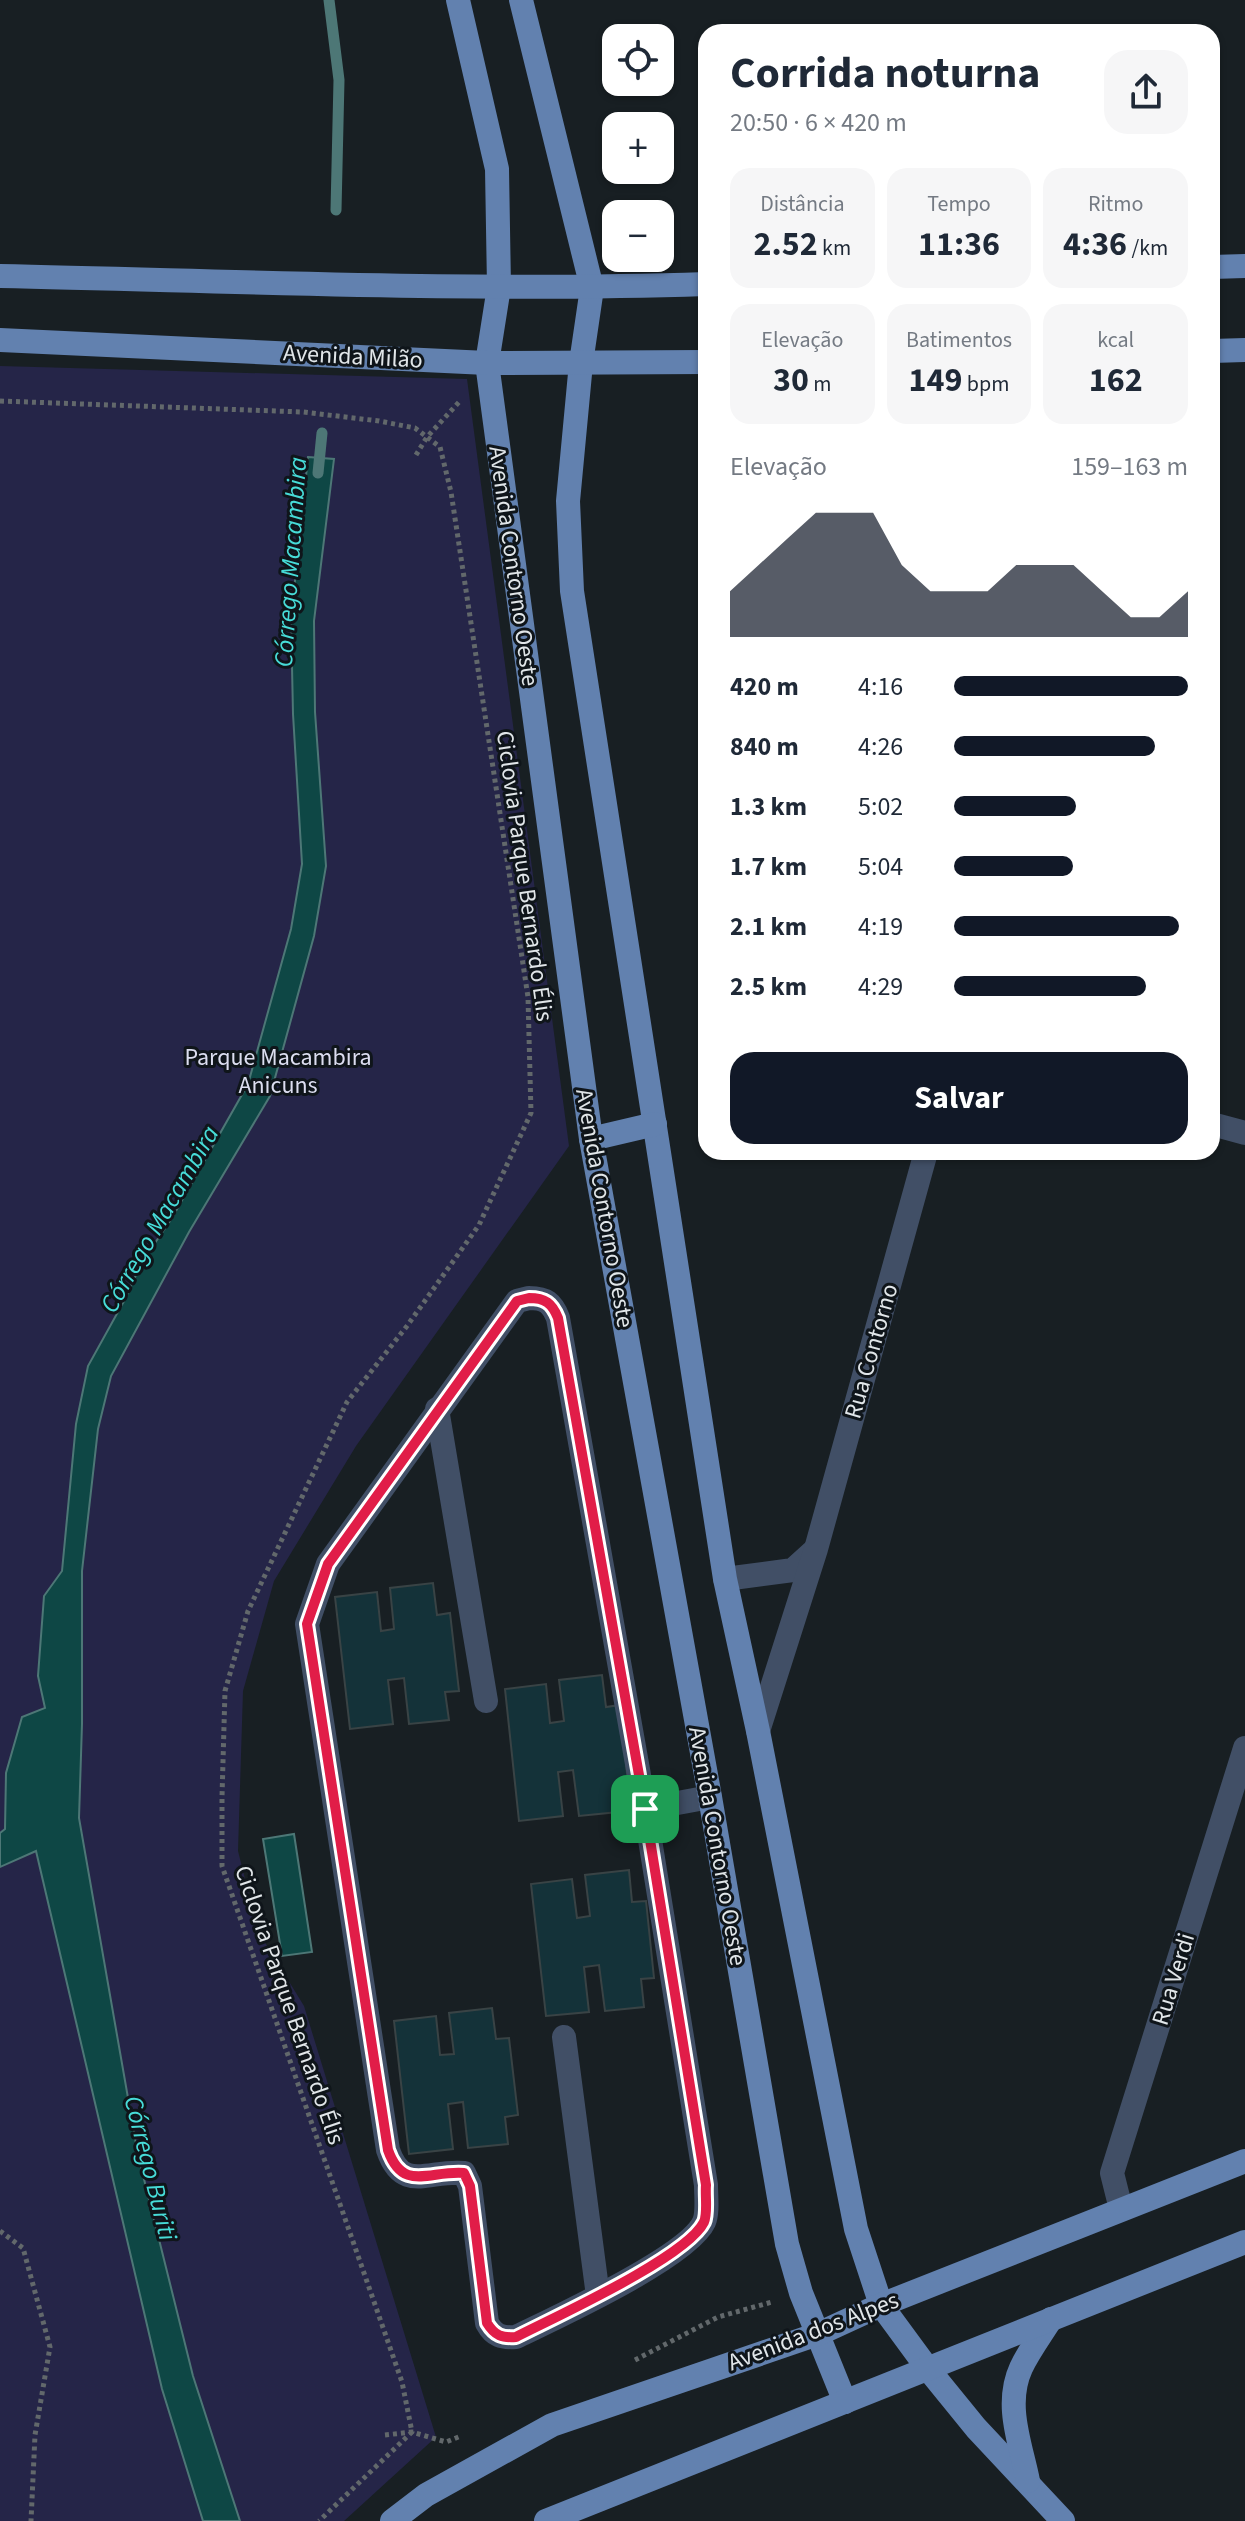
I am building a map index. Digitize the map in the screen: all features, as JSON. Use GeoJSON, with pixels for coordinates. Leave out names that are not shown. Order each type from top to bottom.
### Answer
{"type":"FeatureCollection","features":[{"type":"Feature","properties":{"kind":"main road","name":"Avenida Contorno Oeste"},"geometry":{"type":"LineString","coordinates":[[458,0],[497,169],[499,287],[487,363],[591,1139],[787,2244],[801,2293],[845,2402]]}},
{"type":"Feature","properties":{"kind":"main road"},"geometry":{"type":"LineString","coordinates":[[521,0],[592,288],[581,363],[568,501],[572,591],[725,1579],[856,2229],[881,2305],[976,2428],[1063,2521]]}},
{"type":"Feature","properties":{"kind":"main road"},"geometry":{"type":"LineString","coordinates":[[1220,267],[1245,266]]}},
{"type":"Feature","properties":{"kind":"main road"},"geometry":{"type":"LineString","coordinates":[[0,276],[499,287],[698,284]]}},
{"type":"Feature","properties":{"kind":"main road","name":"Avenida Milão"},"geometry":{"type":"LineString","coordinates":[[0,340],[487,363],[698,362]]}},
{"type":"Feature","properties":{"kind":"main road"},"geometry":{"type":"LineString","coordinates":[[1220,351],[1245,350]]}},
{"type":"Feature","properties":{"kind":"main road"},"geometry":{"type":"LineString","coordinates":[[591,1139],[655,1124]]}},
{"type":"Feature","properties":{"kind":"main road","name":"Avenida dos Alpes"},"geometry":{"type":"LineString","coordinates":[[392,2521],[426,2495],[552,2425],[818,2334],[881,2305],[1245,2161]]}},
{"type":"Feature","properties":{"kind":"main road"},"geometry":{"type":"LineString","coordinates":[[546,2521],[1245,2242]]}},
{"type":"Feature","properties":{"kind":"main road"},"geometry":{"type":"LineString","coordinates":[[1028,2481],[1014,2421],[1014,2395],[1020,2370],[1051,2319]]}},
{"type":"Feature","properties":{"kind":"street"},"geometry":{"type":"LineString","coordinates":[[1220,1126],[1245,1133]]}},
{"type":"Feature","properties":{"kind":"street","name":"Rua Contorno"},"geometry":{"type":"LineString","coordinates":[[758,1731],[816,1549],[924,1160]]}},
{"type":"Feature","properties":{"kind":"street"},"geometry":{"type":"LineString","coordinates":[[541,1298],[552,1305],[558,1318],[645,1809],[706,2185],[705,2221],[685,2245],[598,2296],[516,2337],[504,2338],[493,2333],[487,2323],[470,2186],[464,2173],[450,2171],[418,2178],[404,2175],[393,2166],[388,2150],[307,1624],[328,1564],[437,1409],[517,1301],[541,1298]]}},
{"type":"Feature","properties":{"kind":"street"},"geometry":{"type":"LineString","coordinates":[[437,1409],[486,1701]]}},
{"type":"Feature","properties":{"kind":"street"},"geometry":{"type":"LineString","coordinates":[[725,1579],[793,1570],[816,1549]]}},
{"type":"Feature","properties":{"kind":"street","name":"Rua Verdi"},"geometry":{"type":"LineString","coordinates":[[1121,2209],[1112,2173],[1245,1748]]}},
{"type":"Feature","properties":{"kind":"street"},"geometry":{"type":"LineString","coordinates":[[645,1809],[710,1797]]}},
{"type":"Feature","properties":{"kind":"street"},"geometry":{"type":"LineString","coordinates":[[564,2037],[598,2296]]}},
{"type":"Feature","properties":{"kind":"path"},"geometry":{"type":"LineString","coordinates":[[0,401],[303,412],[415,428],[427,437]]}},
{"type":"Feature","properties":{"kind":"path"},"geometry":{"type":"LineString","coordinates":[[416,455],[427,437],[460,401]]}},
{"type":"Feature","properties":{"kind":"path","name":"Ciclovia Parque Bernardo Élis"},"geometry":{"type":"LineString","coordinates":[[319,2521],[412,2432],[402,2382],[222,1866],[225,1691],[248,1611],[347,1402],[407,1326],[479,1225],[531,1113],[528,997],[451,492],[440,447],[427,437]]}},
{"type":"Feature","properties":{"kind":"path"},"geometry":{"type":"LineString","coordinates":[[0,2231],[23,2248],[50,2347],[35,2435],[31,2521]]}},
{"type":"Feature","properties":{"kind":"green space","name":"Parque Macambira Anicuns"},"geometry":{"type":"Polygon","coordinates":[[[0,366],[467,379],[569,1146],[356,1446],[274,1581],[243,1691],[238,1851],[258,1931],[304,2006],[436,2437],[344,2521],[0,2521],[0,366]]]}},
{"type":"Feature","properties":{"kind":"shaded area"},"geometry":{"type":"Polygon","coordinates":[[[308,457],[334,459],[314,621],[315,712],[326,866],[314,936],[270,1096],[189,1232],[111,1376],[98,1429],[82,1571],[79,1818],[138,2155],[193,2376],[240,2521],[203,2521],[162,2389],[36,1851],[0,1867],[0,1833],[5,1829],[6,1773],[22,1717],[45,1708],[38,1676],[44,1596],[62,1571],[76,1424],[88,1366],[142,1262],[172,1218],[248,1084],[291,929],[302,864],[291,619],[308,457]]]}},
{"type":"Feature","properties":{"kind":"shaded area"},"geometry":{"type":"Polygon","coordinates":[[[294,1834],[312,1952],[282,1956],[263,1839],[294,1834]]]}},
{"type":"Feature","properties":{"kind":"building"},"geometry":{"type":"Polygon","coordinates":[[[433,1583],[437,1615],[450,1613],[459,1691],[445,1692],[449,1720],[409,1724],[404,1678],[388,1680],[393,1724],[350,1729],[335,1597],[377,1592],[381,1631],[394,1629],[390,1588],[433,1583]]]}},
{"type":"Feature","properties":{"kind":"building"},"geometry":{"type":"Polygon","coordinates":[[[602,1675],[606,1707],[620,1705],[628,1783],[615,1784],[618,1812],[579,1816],[573,1770],[558,1772],[563,1816],[519,1821],[505,1689],[546,1684],[550,1723],[564,1721],[559,1680],[602,1675]]]}},
{"type":"Feature","properties":{"kind":"building"},"geometry":{"type":"Polygon","coordinates":[[[629,1870],[632,1902],[646,1901],[654,1978],[641,1979],[644,2007],[605,2011],[599,1965],[584,1967],[589,2012],[546,2016],[531,1884],[572,1879],[577,1918],[590,1916],[585,1875],[629,1870]]]}},
{"type":"Feature","properties":{"kind":"building"},"geometry":{"type":"Polygon","coordinates":[[[492,2008],[496,2039],[509,2038],[518,2115],[505,2117],[508,2144],[468,2148],[463,2102],[448,2104],[453,2149],[409,2154],[394,2021],[436,2016],[440,2055],[454,2054],[449,2013],[492,2008]]]}},
{"type":"Feature","properties":{"kind":"waterway","name":"Córrego Macambira"},"geometry":{"type":"LineString","coordinates":[[329,0],[339,80],[336,210]]}},
{"type":"Feature","properties":{"kind":"waterway","name":"Córrego Macambira"},"geometry":{"type":"LineString","coordinates":[[318,473],[322,433]]}},
{"type":"Feature","properties":{"kind":"route"},"geometry":{"type":"LineString","coordinates":[[529,1298],[541,1298],[552,1305],[558,1318],[645,1809],[706,2185],[705,2221],[685,2245],[598,2296],[516,2337],[504,2338],[493,2333],[487,2323],[470,2186],[464,2173],[450,2171],[418,2178],[404,2175],[393,2166],[388,2150],[307,1624],[328,1564],[517,1301],[529,1298]]}},
{"type":"Feature","properties":{"kind":"water label","name":"Córrego Buriti"},"geometry":{"type":"Point","coordinates":[151,2168]}}]}
